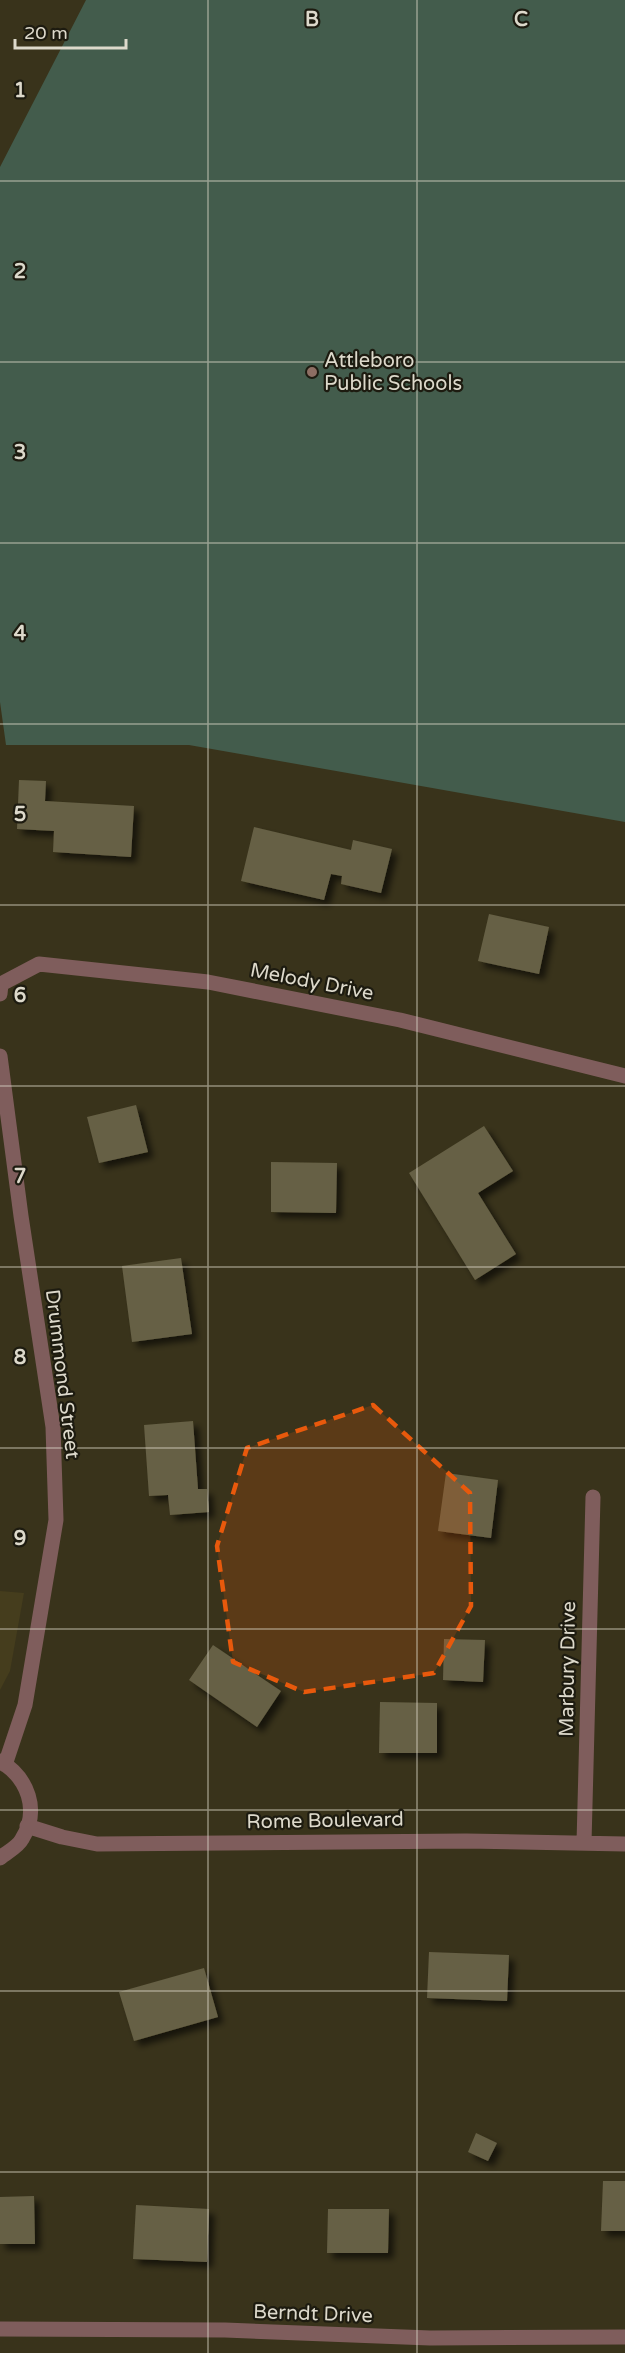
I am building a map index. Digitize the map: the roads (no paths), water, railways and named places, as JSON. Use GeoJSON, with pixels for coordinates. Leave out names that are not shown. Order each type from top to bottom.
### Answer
{"type":"FeatureCollection","features":[{"type":"Feature","properties":{"kind":"street","name":"Melody Drive"},"geometry":{"type":"LineString","coordinates":[[0,994],[1,984],[39,964],[208,981],[400,1020],[625,1076]]}},
{"type":"Feature","properties":{"kind":"street","name":"Drummond Street"},"geometry":{"type":"LineString","coordinates":[[0,1056],[21,1216],[53,1427],[56,1520],[25,1705],[3,1763]]}},
{"type":"Feature","properties":{"kind":"street","name":"Marbury Drive"},"geometry":{"type":"LineString","coordinates":[[584,1843],[593,1497]]}},
{"type":"Feature","properties":{"kind":"street"},"geometry":{"type":"LineString","coordinates":[[0,1858],[21,1841],[31,1816],[30,1798],[19,1779],[3,1763]]}},
{"type":"Feature","properties":{"kind":"street","name":"Rome Boulevard"},"geometry":{"type":"LineString","coordinates":[[27,1826],[62,1837],[97,1844],[318,1841],[625,1844]]}},
{"type":"Feature","properties":{"kind":"street","name":"Berndt Drive"},"geometry":{"type":"LineString","coordinates":[[0,2329],[225,2330],[430,2338],[625,2337]]}},
{"type":"Feature","properties":{"kind":"place","name":"Attleboro Public Schools"},"geometry":{"type":"Point","coordinates":[312,372]}}]}
